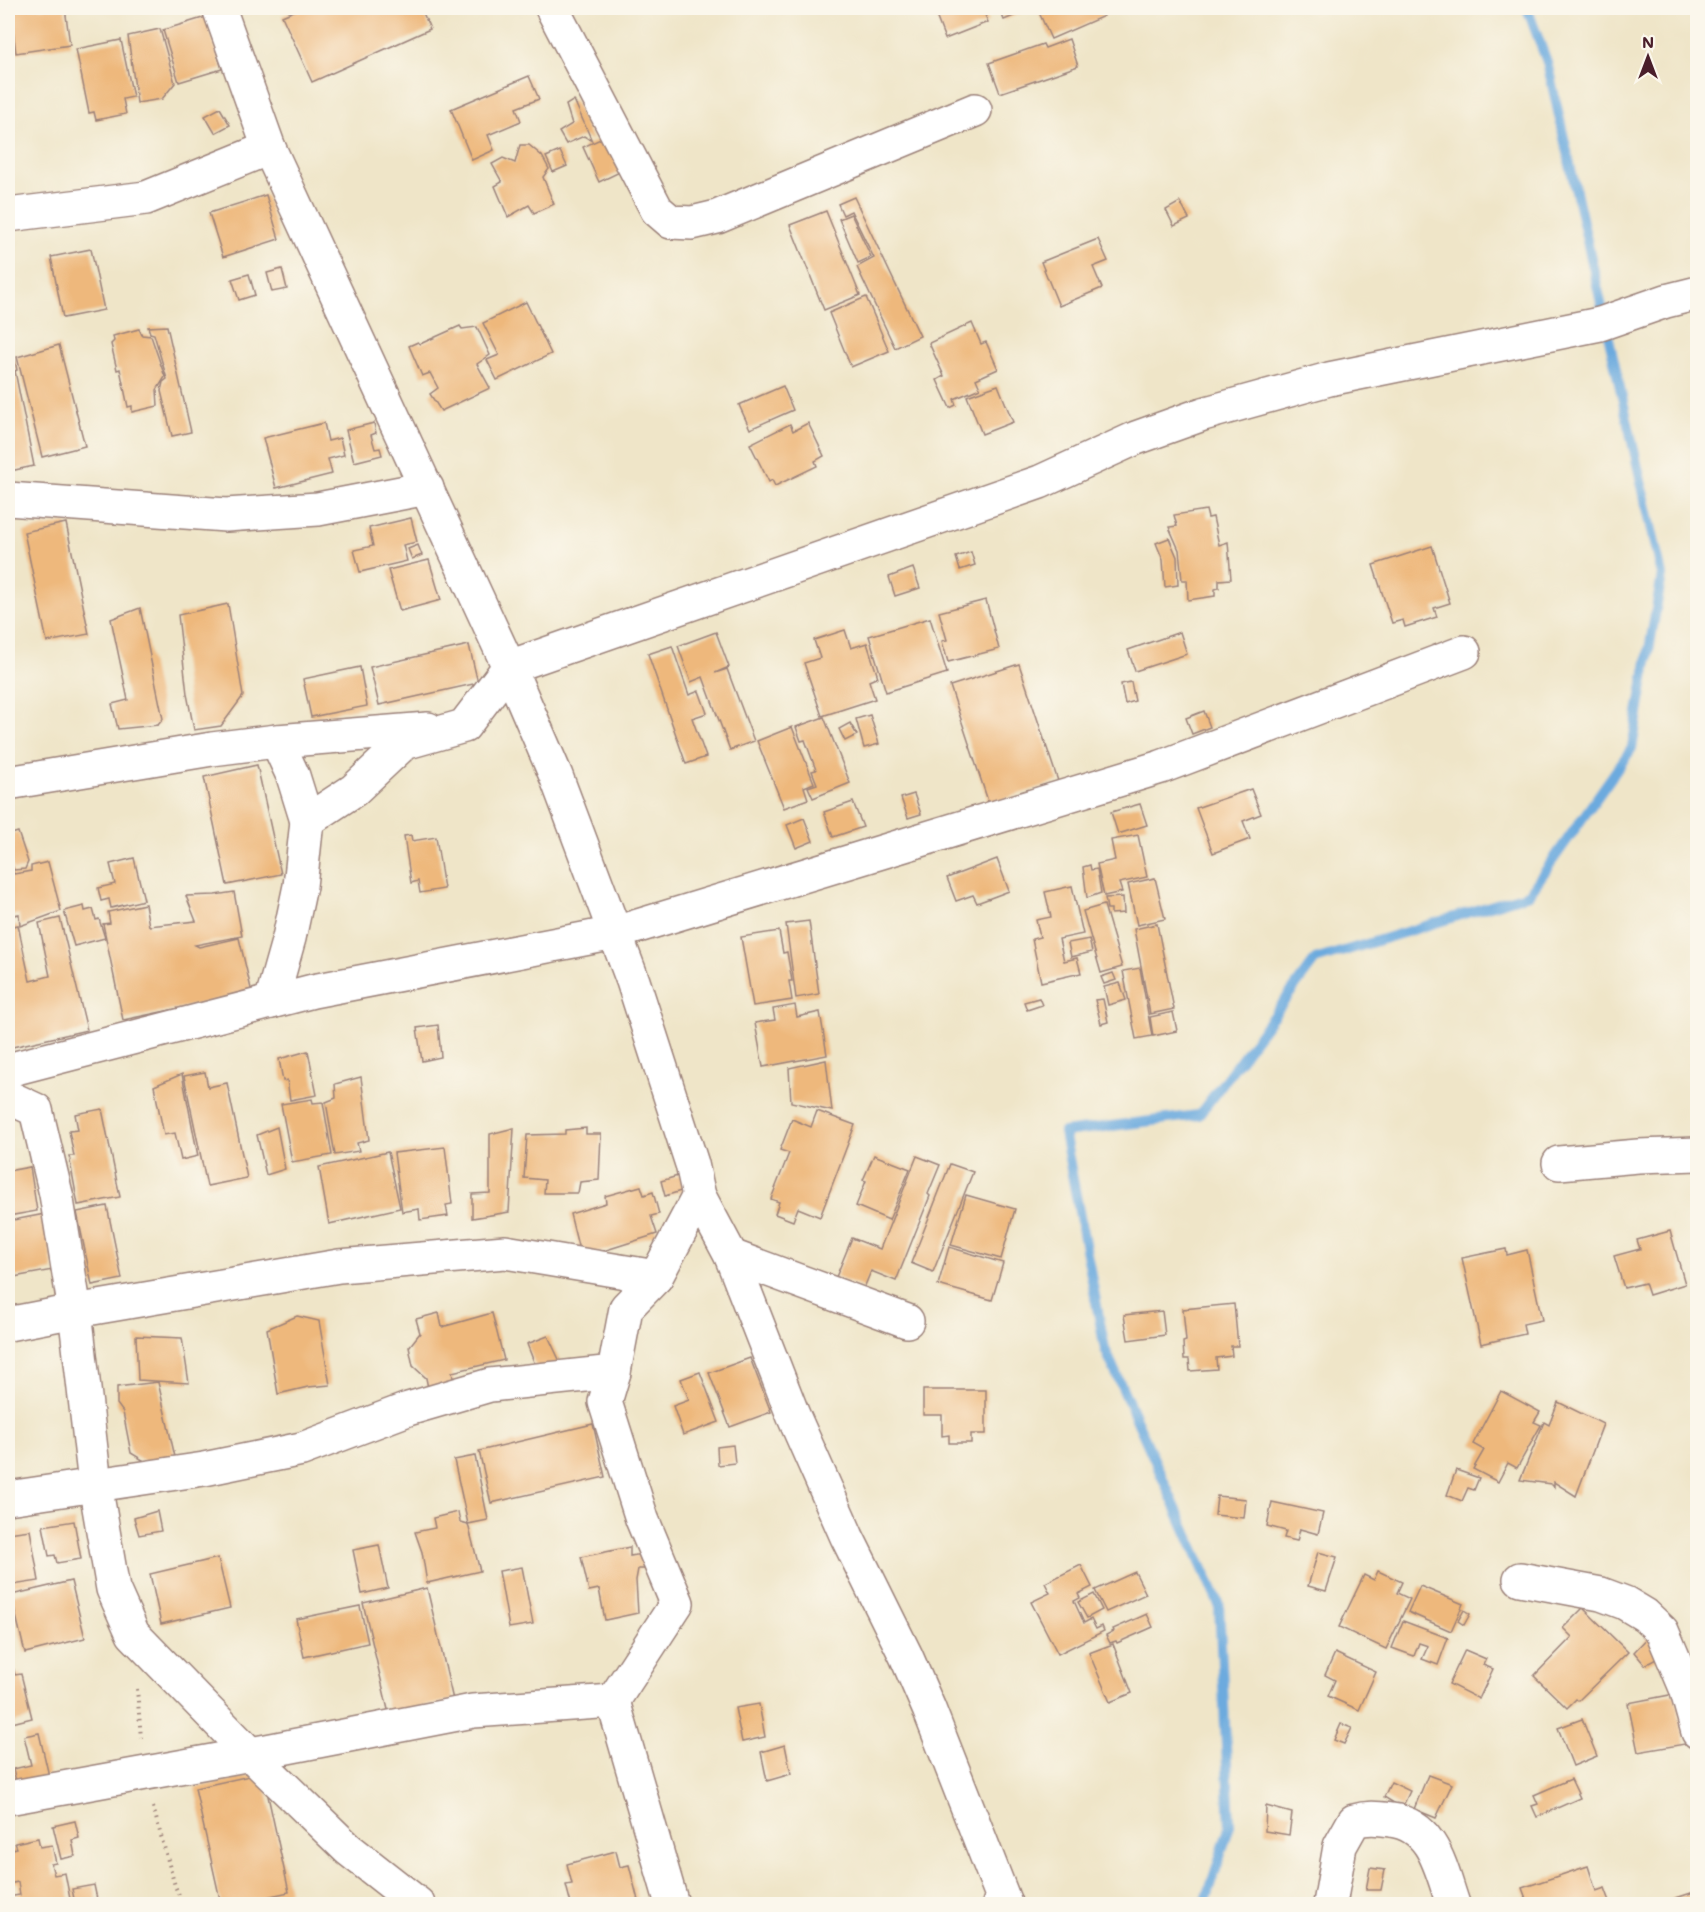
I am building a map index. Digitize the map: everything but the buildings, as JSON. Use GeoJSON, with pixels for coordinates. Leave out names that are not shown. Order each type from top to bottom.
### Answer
{"type":"FeatureCollection","features":[{"type":"Feature","properties":{"kind":"street"},"geometry":{"type":"LineString","coordinates":[[219,8],[269,148],[509,667],[556,776],[633,981],[692,1164],[699,1196],[731,1256],[793,1415],[847,1537],[906,1656],[1003,1904]]}},
{"type":"Feature","properties":{"kind":"street"},"geometry":{"type":"LineString","coordinates":[[552,8],[657,210],[670,222],[692,223],[717,217],[975,110]]}},
{"type":"Feature","properties":{"kind":"street"},"geometry":{"type":"LineString","coordinates":[[8,215],[147,198],[269,148]]}},
{"type":"Feature","properties":{"kind":"street"},"geometry":{"type":"LineString","coordinates":[[307,821],[354,790],[404,743],[464,726],[509,667],[1040,482],[1136,438],[1203,414],[1329,379],[1599,324],[1666,301],[1698,293]]}},
{"type":"Feature","properties":{"kind":"street"},"geometry":{"type":"LineString","coordinates":[[8,499],[226,516],[318,509],[427,488]]}},
{"type":"Feature","properties":{"kind":"street"},"geometry":{"type":"LineString","coordinates":[[8,1070],[313,991],[615,933],[1161,767],[1464,652]]}},
{"type":"Feature","properties":{"kind":"street"},"geometry":{"type":"LineString","coordinates":[[8,783],[212,749],[277,741],[464,726]]}},
{"type":"Feature","properties":{"kind":"street"},"geometry":{"type":"LineString","coordinates":[[271,1002],[289,938],[300,886],[307,821],[293,776],[277,741]]}},
{"type":"Feature","properties":{"kind":"street"},"geometry":{"type":"LineString","coordinates":[[8,1097],[36,1110],[56,1194],[75,1311],[80,1487],[113,1589],[133,1634],[348,1849],[418,1905]]}},
{"type":"Feature","properties":{"kind":"street"},"geometry":{"type":"LineString","coordinates":[[1559,1163],[1638,1156],[1698,1154]]}},
{"type":"Feature","properties":{"kind":"street"},"geometry":{"type":"LineString","coordinates":[[672,1905],[613,1701],[677,1603],[642,1519],[605,1402],[614,1372],[626,1308],[656,1277],[699,1196]]}},
{"type":"Feature","properties":{"kind":"street"},"geometry":{"type":"LineString","coordinates":[[8,1324],[339,1266],[505,1252],[656,1277]]}},
{"type":"Feature","properties":{"kind":"street"},"geometry":{"type":"LineString","coordinates":[[731,1256],[907,1321]]}},
{"type":"Feature","properties":{"kind":"street"},"geometry":{"type":"LineString","coordinates":[[8,1498],[204,1469],[302,1449],[408,1409],[490,1385],[614,1372]]}},
{"type":"Feature","properties":{"kind":"street"},"geometry":{"type":"LineString","coordinates":[[1520,1580],[1601,1594],[1625,1603],[1645,1615],[1662,1631],[1686,1688],[1698,1732]]}},
{"type":"Feature","properties":{"kind":"street"},"geometry":{"type":"LineString","coordinates":[[8,1798],[473,1711],[613,1701]]}},
{"type":"Feature","properties":{"kind":"street"},"geometry":{"type":"LineString","coordinates":[[1330,1905],[1340,1846],[1354,1821],[1370,1817],[1404,1821],[1422,1833],[1437,1855],[1453,1905]]}},
{"type":"Feature","properties":{"kind":"path"},"geometry":{"type":"LineString","coordinates":[[133,1634],[144,1774],[175,1886],[183,1905]]}},
{"type":"Feature","properties":{"kind":"waterway"},"geometry":{"type":"LineString","coordinates":[[1205,1904],[1230,1825],[1219,1605],[1105,1349],[1064,1132],[1199,1115],[1315,960],[1529,894],[1632,748],[1662,575],[1547,62],[1527,8]]}}]}
